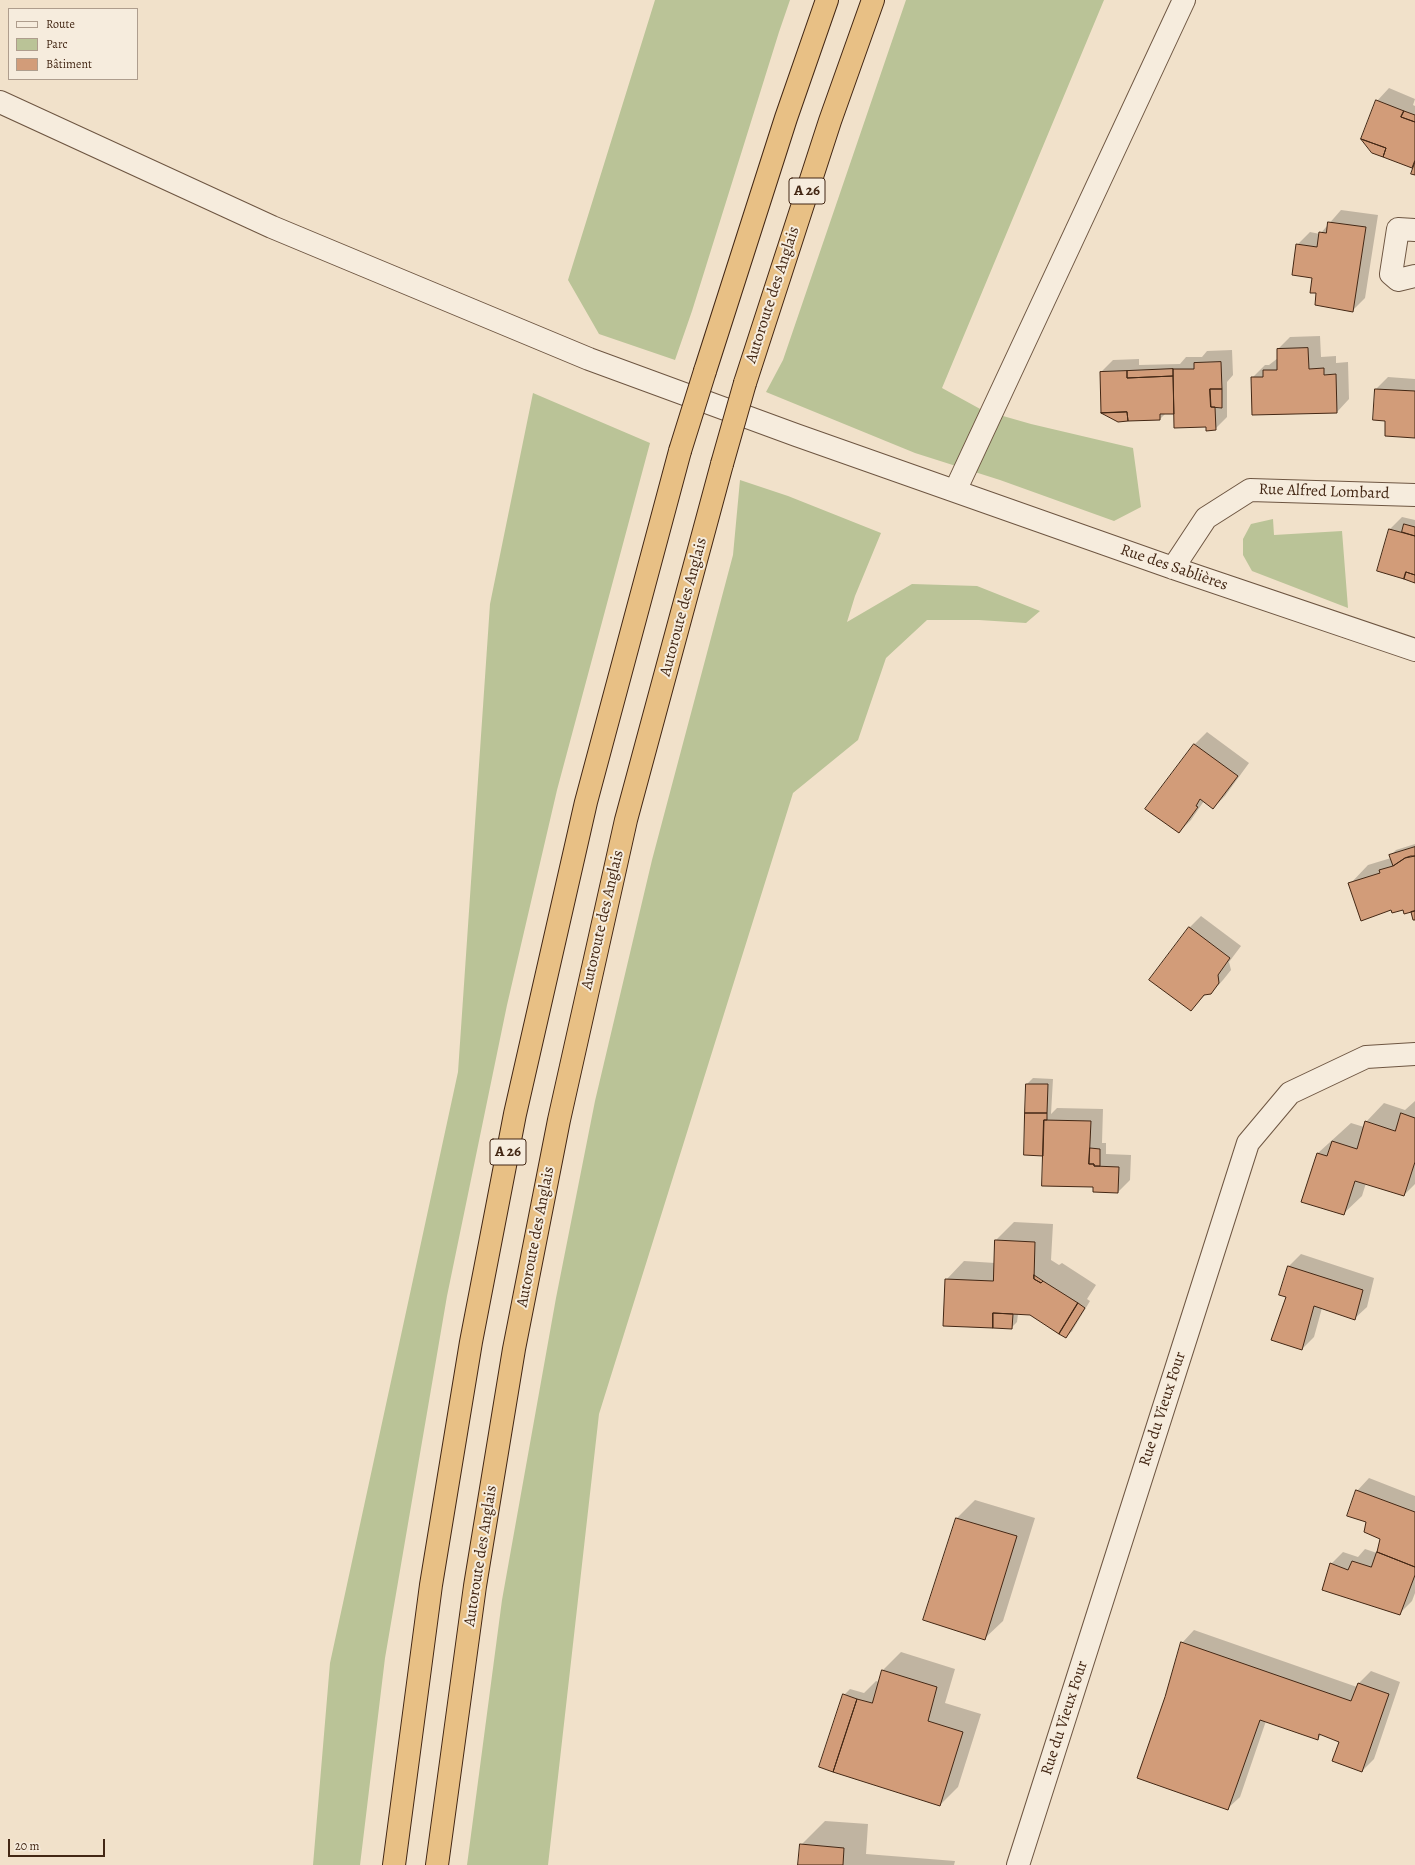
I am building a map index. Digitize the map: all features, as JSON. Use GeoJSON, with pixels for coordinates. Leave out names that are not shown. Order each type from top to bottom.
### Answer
{"type":"FeatureCollection","features":[{"type":"Feature","properties":{"kind":"highway","name":"A 26"},"geometry":{"type":"LineString","coordinates":[[394,1865],[431,1585],[471,1342],[515,1114],[586,802],[680,451],[786,118],[827,0]]}},
{"type":"Feature","properties":{"kind":"highway","name":"Autoroute des Anglais"},"geometry":{"type":"LineString","coordinates":[[437,1865],[475,1586],[512,1357],[559,1120],[626,820],[745,383],[830,121],[873,0]]}},
{"type":"Feature","properties":{"kind":"street"},"geometry":{"type":"LineString","coordinates":[[955,491],[1184,0]]}},
{"type":"Feature","properties":{"kind":"street","name":"Rue des Sablières"},"geometry":{"type":"LineString","coordinates":[[0,102],[272,227],[581,356],[665,388],[933,484],[1173,568],[1415,650]]}},
{"type":"Feature","properties":{"kind":"street"},"geometry":{"type":"LineString","coordinates":[[1415,230],[1398,229],[1391,274],[1398,280],[1415,276]]}},
{"type":"Feature","properties":{"kind":"street","name":"Rue Alfred Lombard"},"geometry":{"type":"LineString","coordinates":[[1173,568],[1206,518],[1250,490],[1415,494]]}},
{"type":"Feature","properties":{"kind":"street","name":"Rue du Vieux Four"},"geometry":{"type":"LineString","coordinates":[[1018,1865],[1248,1143],[1290,1093],[1366,1057],[1415,1054]]}},
{"type":"Feature","properties":{"kind":"green space"},"geometry":{"type":"Polygon","coordinates":[[[655,0],[790,0],[692,311],[675,360],[599,334],[568,280],[655,0]]]}},
{"type":"Feature","properties":{"kind":"green space"},"geometry":{"type":"Polygon","coordinates":[[[906,0],[1104,0],[942,388],[982,410],[1031,424],[1133,448],[1141,507],[1114,521],[1000,480],[915,453],[766,392],[783,360],[906,0]]]}},
{"type":"Feature","properties":{"kind":"green space"},"geometry":{"type":"Polygon","coordinates":[[[533,393],[650,443],[557,790],[507,1005],[447,1296],[385,1658],[360,1865],[313,1865],[330,1663],[458,1072],[490,604],[533,393]]]}},
{"type":"Feature","properties":{"kind":"green space"},"geometry":{"type":"Polygon","coordinates":[[[740,480],[788,496],[881,533],[855,596],[847,622],[912,584],[977,586],[1040,611],[1026,623],[979,620],[927,620],[886,658],[858,740],[793,793],[599,1414],[548,1865],[467,1865],[502,1600],[556,1298],[595,1101],[652,860],[733,555],[740,480]]]}},
{"type":"Feature","properties":{"kind":"green space"},"geometry":{"type":"Polygon","coordinates":[[[1273,519],[1274,535],[1342,531],[1348,608],[1252,571],[1243,555],[1243,539],[1251,524],[1273,519]]]}},
{"type":"Feature","properties":{"kind":"building"},"geometry":{"type":"Polygon","coordinates":[[[1376,100],[1404,111],[1401,117],[1415,122],[1415,160],[1412,168],[1383,157],[1386,148],[1361,139],[1376,100]]]}},
{"type":"Feature","properties":{"kind":"building"},"geometry":{"type":"Polygon","coordinates":[[[1404,111],[1415,115],[1415,122],[1401,117],[1404,111]]]}},
{"type":"Feature","properties":{"kind":"building"},"geometry":{"type":"Polygon","coordinates":[[[1361,139],[1386,148],[1383,157],[1372,153],[1361,139]]]}},
{"type":"Feature","properties":{"kind":"building"},"geometry":{"type":"Polygon","coordinates":[[[1415,162],[1415,175],[1411,174],[1415,162]]]}},
{"type":"Feature","properties":{"kind":"building"},"geometry":{"type":"Polygon","coordinates":[[[1328,222],[1366,227],[1353,312],[1315,305],[1316,293],[1310,293],[1312,278],[1292,275],[1296,244],[1317,247],[1319,232],[1326,233],[1328,222]]]}},
{"type":"Feature","properties":{"kind":"building"},"geometry":{"type":"Polygon","coordinates":[[[1308,348],[1309,369],[1324,368],[1324,375],[1336,374],[1337,413],[1252,415],[1251,377],[1263,377],[1263,370],[1277,370],[1277,349],[1308,348]]]}},
{"type":"Feature","properties":{"kind":"building"},"geometry":{"type":"Polygon","coordinates":[[[1221,362],[1222,389],[1210,389],[1211,407],[1215,407],[1216,430],[1206,431],[1206,427],[1174,428],[1173,369],[1194,369],[1194,363],[1221,362]]]}},
{"type":"Feature","properties":{"kind":"building"},"geometry":{"type":"Polygon","coordinates":[[[1173,369],[1173,376],[1127,378],[1127,371],[1173,369]]]}},
{"type":"Feature","properties":{"kind":"building"},"geometry":{"type":"Polygon","coordinates":[[[1127,371],[1127,378],[1173,376],[1174,414],[1160,414],[1160,420],[1128,421],[1127,412],[1101,413],[1100,372],[1127,371]]]}},
{"type":"Feature","properties":{"kind":"building"},"geometry":{"type":"Polygon","coordinates":[[[1210,389],[1222,389],[1222,408],[1211,407],[1210,389]]]}},
{"type":"Feature","properties":{"kind":"building"},"geometry":{"type":"Polygon","coordinates":[[[1375,389],[1415,391],[1415,438],[1385,436],[1385,421],[1373,420],[1375,389]]]}},
{"type":"Feature","properties":{"kind":"building"},"geometry":{"type":"Polygon","coordinates":[[[1127,412],[1128,421],[1118,422],[1101,413],[1127,412]]]}},
{"type":"Feature","properties":{"kind":"building"},"geometry":{"type":"Polygon","coordinates":[[[1404,524],[1415,527],[1415,536],[1402,532],[1404,524]]]}},
{"type":"Feature","properties":{"kind":"building"},"geometry":{"type":"Polygon","coordinates":[[[1389,529],[1415,536],[1415,575],[1406,572],[1404,579],[1377,571],[1389,529]]]}},
{"type":"Feature","properties":{"kind":"building"},"geometry":{"type":"Polygon","coordinates":[[[1406,572],[1415,575],[1415,583],[1404,579],[1406,572]]]}},
{"type":"Feature","properties":{"kind":"building"},"geometry":{"type":"Polygon","coordinates":[[[1194,744],[1238,776],[1213,809],[1200,799],[1196,806],[1198,807],[1179,833],[1145,809],[1194,744]]]}},
{"type":"Feature","properties":{"kind":"building"},"geometry":{"type":"Polygon","coordinates":[[[1415,847],[1415,856],[1405,858],[1393,866],[1389,855],[1415,847]]]}},
{"type":"Feature","properties":{"kind":"building"},"geometry":{"type":"Polygon","coordinates":[[[1411,856],[1415,856],[1415,911],[1404,914],[1403,910],[1392,913],[1391,910],[1361,921],[1348,883],[1380,873],[1379,870],[1393,866],[1411,856]]]}},
{"type":"Feature","properties":{"kind":"building"},"geometry":{"type":"Polygon","coordinates":[[[1415,911],[1415,920],[1413,920],[1411,912],[1415,911]]]}},
{"type":"Feature","properties":{"kind":"building"},"geometry":{"type":"Polygon","coordinates":[[[1189,927],[1230,958],[1218,975],[1219,983],[1211,994],[1204,995],[1191,1011],[1149,980],[1189,927]]]}},
{"type":"Feature","properties":{"kind":"building"},"geometry":{"type":"Polygon","coordinates":[[[1026,1084],[1048,1084],[1047,1113],[1025,1113],[1026,1084]]]}},
{"type":"Feature","properties":{"kind":"building"},"geometry":{"type":"Polygon","coordinates":[[[1025,1113],[1047,1113],[1047,1120],[1044,1120],[1043,1156],[1024,1155],[1025,1113]]]}},
{"type":"Feature","properties":{"kind":"building"},"geometry":{"type":"Polygon","coordinates":[[[1401,1113],[1415,1118],[1415,1162],[1404,1196],[1355,1181],[1344,1215],[1301,1202],[1317,1153],[1327,1156],[1332,1141],[1357,1149],[1365,1121],[1395,1131],[1401,1113]]]}},
{"type":"Feature","properties":{"kind":"building"},"geometry":{"type":"Polygon","coordinates":[[[1044,1120],[1091,1121],[1089,1164],[1094,1164],[1094,1166],[1119,1167],[1118,1193],[1093,1192],[1093,1187],[1042,1186],[1044,1120]]]}},
{"type":"Feature","properties":{"kind":"building"},"geometry":{"type":"Polygon","coordinates":[[[1090,1148],[1100,1149],[1100,1166],[1089,1164],[1090,1148]]]}},
{"type":"Feature","properties":{"kind":"building"},"geometry":{"type":"Polygon","coordinates":[[[995,1240],[1035,1242],[1034,1279],[1041,1283],[1043,1281],[1078,1303],[1059,1334],[1030,1315],[993,1313],[993,1328],[943,1326],[945,1279],[993,1281],[995,1240]]]}},
{"type":"Feature","properties":{"kind":"building"},"geometry":{"type":"Polygon","coordinates":[[[1288,1266],[1363,1290],[1355,1320],[1314,1306],[1302,1350],[1271,1340],[1286,1297],[1279,1295],[1288,1266]]]}},
{"type":"Feature","properties":{"kind":"building"},"geometry":{"type":"Polygon","coordinates":[[[1034,1275],[1043,1281],[1041,1283],[1034,1279],[1034,1275]]]}},
{"type":"Feature","properties":{"kind":"building"},"geometry":{"type":"Polygon","coordinates":[[[1078,1303],[1085,1308],[1066,1338],[1059,1334],[1078,1303]]]}},
{"type":"Feature","properties":{"kind":"building"},"geometry":{"type":"Polygon","coordinates":[[[993,1313],[1013,1314],[1012,1329],[993,1328],[993,1313]]]}},
{"type":"Feature","properties":{"kind":"building"},"geometry":{"type":"Polygon","coordinates":[[[1356,1490],[1415,1512],[1415,1567],[1377,1552],[1380,1539],[1364,1532],[1366,1522],[1347,1516],[1356,1490]]]}},
{"type":"Feature","properties":{"kind":"building"},"geometry":{"type":"Polygon","coordinates":[[[956,1518],[1017,1536],[985,1640],[923,1620],[956,1518]]]}},
{"type":"Feature","properties":{"kind":"building"},"geometry":{"type":"Polygon","coordinates":[[[1377,1552],[1415,1567],[1415,1575],[1400,1615],[1322,1590],[1330,1563],[1348,1570],[1352,1561],[1371,1567],[1377,1552]]]}},
{"type":"Feature","properties":{"kind":"building"},"geometry":{"type":"Polygon","coordinates":[[[1181,1642],[1351,1701],[1358,1683],[1389,1694],[1362,1772],[1332,1761],[1339,1742],[1319,1734],[1318,1740],[1260,1720],[1228,1810],[1137,1778],[1165,1697],[1181,1642]]]}},
{"type":"Feature","properties":{"kind":"building"},"geometry":{"type":"Polygon","coordinates":[[[882,1670],[937,1687],[928,1721],[963,1732],[940,1806],[833,1772],[857,1699],[872,1703],[882,1670]]]}},
{"type":"Feature","properties":{"kind":"building"},"geometry":{"type":"Polygon","coordinates":[[[843,1694],[857,1699],[833,1772],[819,1767],[843,1694]]]}},
{"type":"Feature","properties":{"kind":"building"},"geometry":{"type":"Polygon","coordinates":[[[800,1844],[844,1848],[843,1865],[798,1865],[800,1844]]]}}]}
